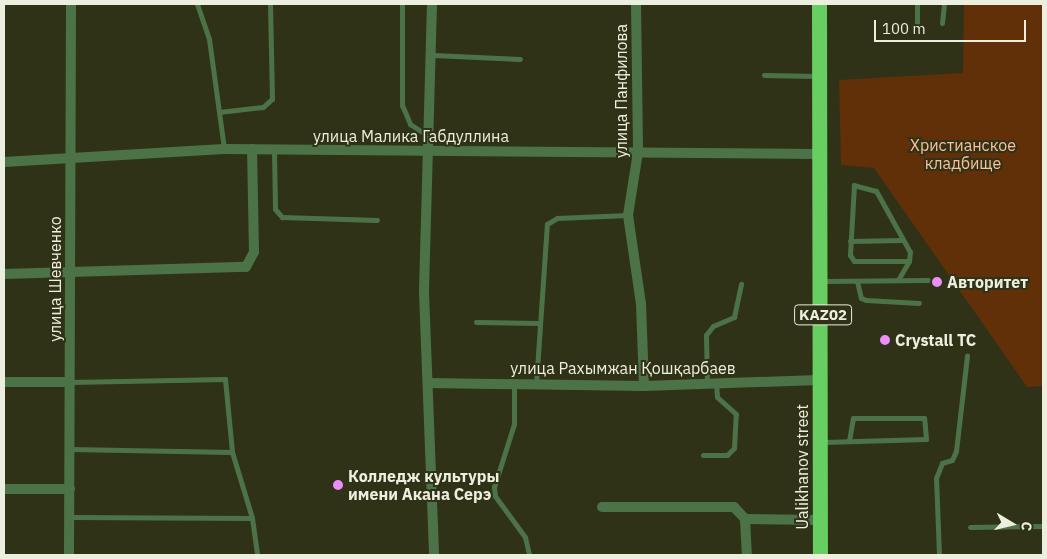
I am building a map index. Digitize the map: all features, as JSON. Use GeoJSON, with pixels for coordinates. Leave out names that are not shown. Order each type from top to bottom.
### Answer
{"type":"FeatureCollection","features":[{"type":"Feature","properties":{"kind":"highway","name":"KАZ02"},"geometry":{"type":"LineString","coordinates":[[819,4],[819,380]]}},
{"type":"Feature","properties":{"kind":"highway","name":"KАZ02"},"geometry":{"type":"LineString","coordinates":[[819,76],[823,281],[824,555]]}},
{"type":"Feature","properties":{"kind":"highway","name":"Ualikhanov street"},"geometry":{"type":"LineString","coordinates":[[819,380],[820,555]]}},
{"type":"Feature","properties":{"kind":"street","name":"улица Шевченко"},"geometry":{"type":"LineString","coordinates":[[70,555],[72,4]]}},
{"type":"Feature","properties":{"kind":"street"},"geometry":{"type":"LineString","coordinates":[[432,4],[433,55],[424,292],[434,555]]}},
{"type":"Feature","properties":{"kind":"street","name":"улица Панфилова"},"geometry":{"type":"LineString","coordinates":[[636,4],[638,152],[628,215],[641,304],[644,386]]}},
{"type":"Feature","properties":{"kind":"street","name":"улица Малика Габдуллина"},"geometry":{"type":"LineString","coordinates":[[4,162],[71,161],[97,154],[224,149],[818,154]]}},
{"type":"Feature","properties":{"kind":"street"},"geometry":{"type":"LineString","coordinates":[[4,274],[246,266],[254,252],[252,149]]}},
{"type":"Feature","properties":{"kind":"street","name":"улица Рахымжан Қошқарбаев"},"geometry":{"type":"LineString","coordinates":[[428,383],[644,386],[819,380]]}},
{"type":"Feature","properties":{"kind":"street"},"geometry":{"type":"LineString","coordinates":[[4,382],[70,382]]}},
{"type":"Feature","properties":{"kind":"street"},"geometry":{"type":"LineString","coordinates":[[4,489],[70,489]]}},
{"type":"Feature","properties":{"kind":"street"},"geometry":{"type":"LineString","coordinates":[[602,507],[734,507],[745,519],[747,555]]}},
{"type":"Feature","properties":{"kind":"street"},"geometry":{"type":"LineString","coordinates":[[745,519],[820,520]]}},
{"type":"Feature","properties":{"kind":"lane"},"geometry":{"type":"LineString","coordinates":[[197,4],[209,39],[224,149]]}},
{"type":"Feature","properties":{"kind":"lane"},"geometry":{"type":"LineString","coordinates":[[219,112],[262,107],[272,99],[270,4]]}},
{"type":"Feature","properties":{"kind":"lane"},"geometry":{"type":"LineString","coordinates":[[402,4],[402,105],[410,124],[430,136]]}},
{"type":"Feature","properties":{"kind":"lane"},"geometry":{"type":"LineString","coordinates":[[917,4],[917,24]]}},
{"type":"Feature","properties":{"kind":"lane"},"geometry":{"type":"LineString","coordinates":[[942,23],[944,4]]}},
{"type":"Feature","properties":{"kind":"lane"},"geometry":{"type":"LineString","coordinates":[[433,55],[520,59]]}},
{"type":"Feature","properties":{"kind":"lane"},"geometry":{"type":"LineString","coordinates":[[764,75],[819,76]]}},
{"type":"Feature","properties":{"kind":"lane"},"geometry":{"type":"LineString","coordinates":[[274,149],[275,209],[282,218],[377,220]]}},
{"type":"Feature","properties":{"kind":"lane"},"geometry":{"type":"LineString","coordinates":[[898,280],[909,261],[903,240],[876,191],[854,185],[850,241],[854,261],[909,261]]}},
{"type":"Feature","properties":{"kind":"lane"},"geometry":{"type":"LineString","coordinates":[[536,384],[547,224],[557,218],[628,215]]}},
{"type":"Feature","properties":{"kind":"lane"},"geometry":{"type":"LineString","coordinates":[[850,241],[903,240]]}},
{"type":"Feature","properties":{"kind":"lane"},"geometry":{"type":"LineString","coordinates":[[857,280],[861,298],[866,300],[919,303]]}},
{"type":"Feature","properties":{"kind":"lane"},"geometry":{"type":"LineString","coordinates":[[823,281],[928,280]]}},
{"type":"Feature","properties":{"kind":"lane"},"geometry":{"type":"LineString","coordinates":[[703,455],[726,455],[734,448],[736,414],[717,397],[712,383],[706,334],[713,326],[734,317],[741,284]]}},
{"type":"Feature","properties":{"kind":"lane"},"geometry":{"type":"LineString","coordinates":[[476,322],[539,323]]}},
{"type":"Feature","properties":{"kind":"lane"},"geometry":{"type":"LineString","coordinates":[[939,555],[936,478],[942,463],[952,460],[956,451],[967,356]]}},
{"type":"Feature","properties":{"kind":"lane"},"geometry":{"type":"LineString","coordinates":[[70,382],[225,379],[232,452],[252,518],[257,555]]}},
{"type":"Feature","properties":{"kind":"lane"},"geometry":{"type":"LineString","coordinates":[[514,384],[514,424],[494,487],[495,496],[525,537],[529,555]]}},
{"type":"Feature","properties":{"kind":"lane"},"geometry":{"type":"LineString","coordinates":[[824,442],[926,439],[924,418],[853,418],[849,441]]}},
{"type":"Feature","properties":{"kind":"lane"},"geometry":{"type":"LineString","coordinates":[[70,449],[232,452]]}},
{"type":"Feature","properties":{"kind":"lane"},"geometry":{"type":"LineString","coordinates":[[70,517],[252,518]]}},
{"type":"Feature","properties":{"kind":"lane"},"geometry":{"type":"LineString","coordinates":[[970,527],[1043,526]]}},
{"type":"Feature","properties":{"kind":"green space","name":"Христианское кладбище"},"geometry":{"type":"Polygon","coordinates":[[[964,4],[1043,4],[1043,386],[1027,387],[874,168],[841,165],[839,80],[963,73],[964,4]]]}},
{"type":"Feature","properties":{"kind":"place","name":"Авторитет"},"geometry":{"type":"Point","coordinates":[937,282]}},
{"type":"Feature","properties":{"kind":"place","name":"Crystall TC"},"geometry":{"type":"Point","coordinates":[885,340]}},
{"type":"Feature","properties":{"kind":"place","name":"Колледж культуры имени Акана Серэ"},"geometry":{"type":"Point","coordinates":[338,485]}}]}
